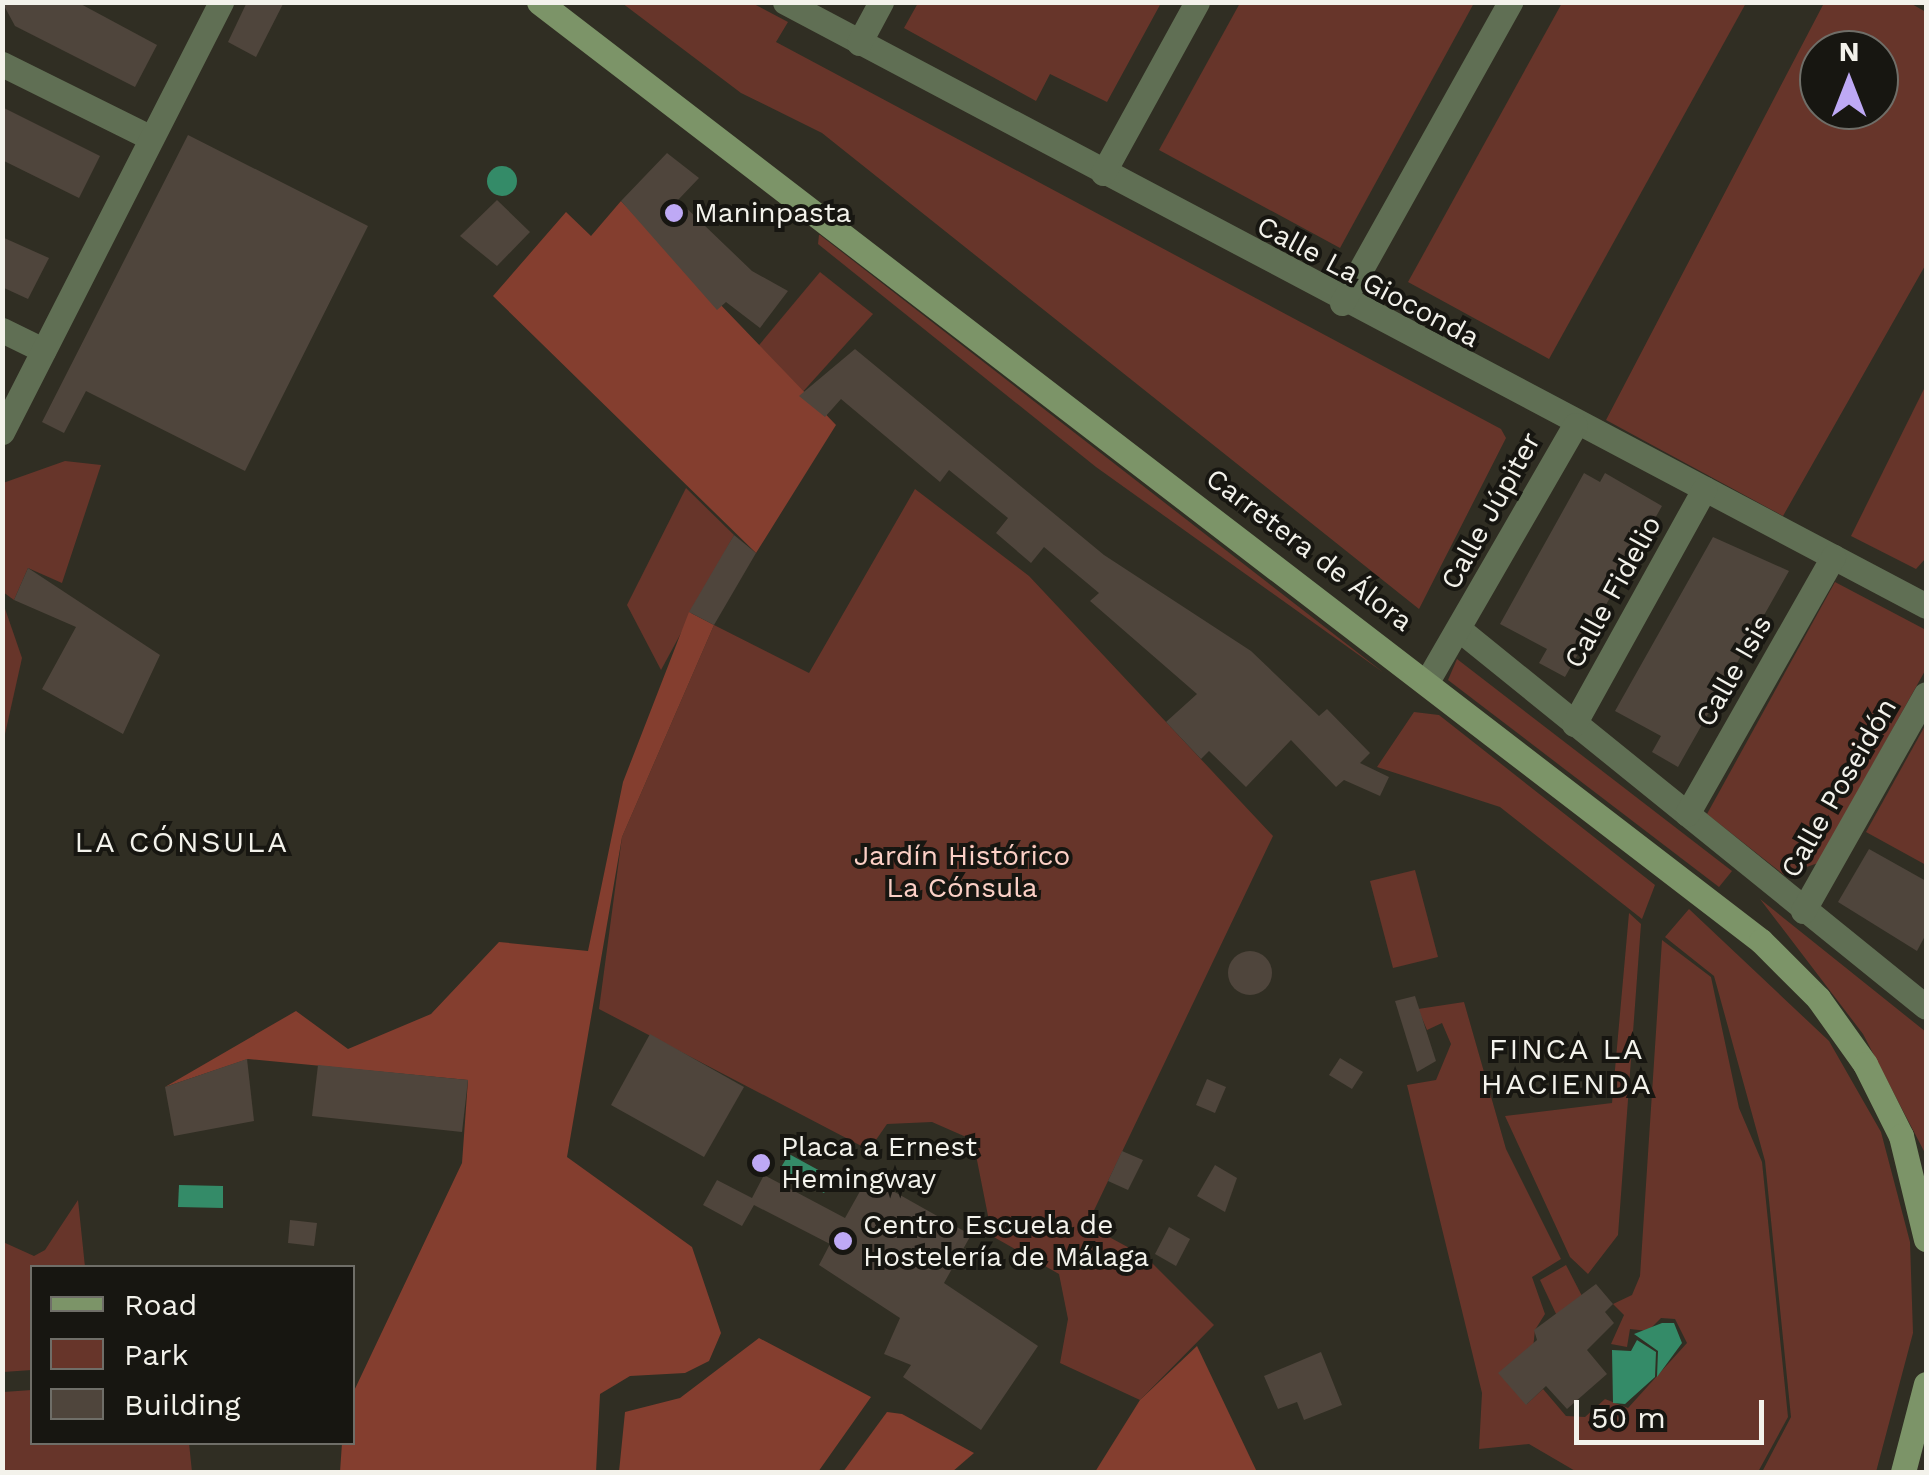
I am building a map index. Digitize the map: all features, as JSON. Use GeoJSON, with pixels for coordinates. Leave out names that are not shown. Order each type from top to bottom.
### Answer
{"type":"FeatureCollection","features":[{"type":"Feature","properties":{"kind":"main road","name":"Carretera de Álora"},"geometry":{"type":"LineString","coordinates":[[539,2],[1429,678],[1761,942],[1818,998],[1901,1136],[1926,1239]]}},
{"type":"Feature","properties":{"kind":"main road"},"geometry":{"type":"LineString","coordinates":[[1906,1472],[1926,1384]]}},
{"type":"Feature","properties":{"kind":"main road"},"geometry":{"type":"LineString","coordinates":[[1906,1472],[1926,1444]]}},
{"type":"Feature","properties":{"kind":"street"},"geometry":{"type":"LineString","coordinates":[[2,432],[221,2]]}},
{"type":"Feature","properties":{"kind":"street","name":"Calle La Gioconda"},"geometry":{"type":"LineString","coordinates":[[785,2],[1342,303],[1926,606]]}},
{"type":"Feature","properties":{"kind":"street"},"geometry":{"type":"LineString","coordinates":[[859,42],[881,2]]}},
{"type":"Feature","properties":{"kind":"street"},"geometry":{"type":"LineString","coordinates":[[1103,174],[1197,2]]}},
{"type":"Feature","properties":{"kind":"street"},"geometry":{"type":"LineString","coordinates":[[1342,303],[1510,2]]}},
{"type":"Feature","properties":{"kind":"street"},"geometry":{"type":"LineString","coordinates":[[2,64],[151,138]]}},
{"type":"Feature","properties":{"kind":"street"},"geometry":{"type":"LineString","coordinates":[[2,330],[43,350]]}},
{"type":"Feature","properties":{"kind":"street","name":"Calle Júpiter"},"geometry":{"type":"LineString","coordinates":[[1429,678],[1575,425]]}},
{"type":"Feature","properties":{"kind":"street","name":"Calle Fidelio"},"geometry":{"type":"LineString","coordinates":[[1574,724],[1704,490]]}},
{"type":"Feature","properties":{"kind":"street","name":"Calle Isis"},"geometry":{"type":"LineString","coordinates":[[1687,814],[1833,557]]}},
{"type":"Feature","properties":{"kind":"street"},"geometry":{"type":"LineString","coordinates":[[1460,630],[1803,911],[1925,1001]]}},
{"type":"Feature","properties":{"kind":"street","name":"Calle Poseidón"},"geometry":{"type":"LineString","coordinates":[[1803,911],[1926,694]]}},
{"type":"Feature","properties":{"kind":"green space"},"geometry":{"type":"Polygon","coordinates":[[[918,2],[1161,3],[1107,102],[1050,74],[1036,101],[904,28],[918,2]]]}},
{"type":"Feature","properties":{"kind":"green space"},"geometry":{"type":"Polygon","coordinates":[[[622,3],[752,3],[788,22],[776,42],[1501,429],[1506,438],[1419,609],[822,133],[741,93],[622,3]]]}},
{"type":"Feature","properties":{"kind":"green space"},"geometry":{"type":"Polygon","coordinates":[[[1240,3],[1474,3],[1340,248],[1159,150],[1240,3]]]}},
{"type":"Feature","properties":{"kind":"green space"},"geometry":{"type":"Polygon","coordinates":[[[1562,3],[1746,3],[1549,359],[1408,282],[1562,3]]]}},
{"type":"Feature","properties":{"kind":"green space"},"geometry":{"type":"Polygon","coordinates":[[[1824,3],[1910,3],[1926,12],[1926,264],[1783,516],[1606,420],[1799,51],[1799,130],[1899,130],[1899,30],[1810,30],[1824,3]]]}},
{"type":"Feature","properties":{"kind":"green space"},"geometry":{"type":"Polygon","coordinates":[[[819,235],[1384,673],[1096,467],[818,244],[819,235]]]}},
{"type":"Feature","properties":{"kind":"green space"},"geometry":{"type":"Polygon","coordinates":[[[820,272],[873,314],[799,396],[755,350],[820,272]]]}},
{"type":"Feature","properties":{"kind":"green space"},"geometry":{"type":"Polygon","coordinates":[[[1926,385],[1926,558],[1916,569],[1851,536],[1926,385]]]}},
{"type":"Feature","properties":{"kind":"green space"},"geometry":{"type":"Polygon","coordinates":[[[65,461],[101,465],[62,583],[28,568],[14,600],[3,592],[3,483],[65,461]]]}},
{"type":"Feature","properties":{"kind":"green space"},"geometry":{"type":"Polygon","coordinates":[[[686,488],[734,535],[661,670],[627,605],[686,488]]]}},
{"type":"Feature","properties":{"kind":"green space","name":"Jardín Histórico La Cónsula"},"geometry":{"type":"Polygon","coordinates":[[[915,489],[1029,576],[1273,836],[1087,1225],[1146,1257],[1214,1325],[1140,1400],[1060,1363],[1068,1319],[1059,1274],[992,1236],[973,1140],[932,1122],[887,1124],[869,1150],[599,1009],[622,837],[714,625],[809,673],[915,489]]]}},
{"type":"Feature","properties":{"kind":"green space"},"geometry":{"type":"Polygon","coordinates":[[[1835,582],[1926,630],[1926,669],[1818,863],[1784,875],[1707,814],[1835,582]]]}},
{"type":"Feature","properties":{"kind":"green space"},"geometry":{"type":"Polygon","coordinates":[[[2,600],[22,658],[3,743],[2,743],[2,600]]]}},
{"type":"Feature","properties":{"kind":"green space"},"geometry":{"type":"Polygon","coordinates":[[[1457,659],[1732,871],[1719,887],[1448,680],[1457,659]]]}},
{"type":"Feature","properties":{"kind":"green space"},"geometry":{"type":"Polygon","coordinates":[[[1414,712],[1439,715],[1655,885],[1642,919],[1500,807],[1377,767],[1414,712]]]}},
{"type":"Feature","properties":{"kind":"green space"},"geometry":{"type":"Polygon","coordinates":[[[1926,724],[1926,865],[1866,832],[1926,724]]]}},
{"type":"Feature","properties":{"kind":"green space"},"geometry":{"type":"Polygon","coordinates":[[[1415,870],[1438,957],[1393,968],[1370,881],[1415,870]]]}},
{"type":"Feature","properties":{"kind":"green space"},"geometry":{"type":"Polygon","coordinates":[[[1760,899],[1926,1032],[1926,1155],[1863,1034],[1760,899]]]}},
{"type":"Feature","properties":{"kind":"green space"},"geometry":{"type":"Polygon","coordinates":[[[1689,909],[1829,1041],[1881,1132],[1910,1242],[1913,1333],[1876,1472],[1762,1472],[1791,1417],[1765,1161],[1714,976],[1665,937],[1689,909]]]}},
{"type":"Feature","properties":{"kind":"green space"},"geometry":{"type":"Polygon","coordinates":[[[1629,913],[1641,924],[1618,1235],[1588,1274],[1570,1257],[1505,1116],[1612,1103],[1629,913]]]}},
{"type":"Feature","properties":{"kind":"green space"},"geometry":{"type":"Polygon","coordinates":[[[1662,940],[1711,977],[1739,1108],[1762,1162],[1788,1417],[1758,1472],[1577,1472],[1529,1444],[1479,1449],[1482,1393],[1407,1085],[1436,1080],[1451,1044],[1442,1023],[1427,1030],[1418,1009],[1464,1002],[1506,1149],[1561,1259],[1532,1277],[1545,1314],[1535,1330],[1527,1404],[1543,1389],[1566,1416],[1585,1417],[1605,1399],[1628,1408],[1687,1343],[1675,1319],[1661,1318],[1648,1331],[1630,1329],[1627,1347],[1611,1344],[1624,1315],[1613,1304],[1632,1295],[1640,1276],[1662,940]]]}},
{"type":"Feature","properties":{"kind":"green space"},"geometry":{"type":"Polygon","coordinates":[[[78,1200],[85,1265],[30,1265],[30,1370],[3,1372],[3,1242],[34,1256],[45,1250],[78,1200]]]}},
{"type":"Feature","properties":{"kind":"green space"},"geometry":{"type":"Polygon","coordinates":[[[1566,1265],[1582,1296],[1558,1318],[1540,1280],[1566,1265]]]}},
{"type":"Feature","properties":{"kind":"green space"},"geometry":{"type":"Polygon","coordinates":[[[30,1390],[30,1445],[189,1445],[192,1472],[3,1472],[3,1392],[30,1390]]]}},
{"type":"Feature","properties":{"kind":"shaded area"},"geometry":{"type":"Polygon","coordinates":[[[502,166],[513,170],[517,181],[513,192],[502,196],[491,192],[487,181],[491,170],[502,166]]]}},
{"type":"Feature","properties":{"kind":"shaded area"},"geometry":{"type":"Polygon","coordinates":[[[621,201],[836,425],[756,553],[493,296],[566,212],[591,236],[621,201]]]}},
{"type":"Feature","properties":{"kind":"shaded area"},"geometry":{"type":"Polygon","coordinates":[[[689,612],[714,625],[622,837],[567,1157],[692,1247],[721,1333],[709,1361],[685,1373],[630,1376],[600,1394],[596,1472],[340,1472],[342,1445],[355,1445],[355,1389],[462,1163],[468,1080],[248,1059],[165,1087],[296,1011],[348,1049],[431,1014],[499,942],[588,951],[623,782],[689,612]]]}},
{"type":"Feature","properties":{"kind":"shaded area"},"geometry":{"type":"Polygon","coordinates":[[[789,1154],[833,1178],[824,1193],[780,1169],[789,1154]]]}},
{"type":"Feature","properties":{"kind":"shaded area"},"geometry":{"type":"Polygon","coordinates":[[[179,1185],[223,1186],[223,1208],[178,1207],[179,1185]]]}},
{"type":"Feature","properties":{"kind":"shaded area"},"geometry":{"type":"Polygon","coordinates":[[[1662,1323],[1674,1323],[1682,1343],[1657,1377],[1658,1351],[1634,1334],[1662,1323]]]}},
{"type":"Feature","properties":{"kind":"shaded area"},"geometry":{"type":"Polygon","coordinates":[[[759,1338],[871,1397],[818,1472],[619,1472],[625,1412],[680,1398],[759,1338]]]}},
{"type":"Feature","properties":{"kind":"shaded area"},"geometry":{"type":"Polygon","coordinates":[[[1637,1340],[1656,1352],[1655,1377],[1625,1404],[1613,1403],[1612,1350],[1631,1351],[1637,1340]]]}},
{"type":"Feature","properties":{"kind":"shaded area"},"geometry":{"type":"Polygon","coordinates":[[[1197,1346],[1257,1472],[1095,1472],[1140,1400],[1197,1346]]]}},
{"type":"Feature","properties":{"kind":"shaded area"},"geometry":{"type":"Polygon","coordinates":[[[887,1412],[902,1414],[974,1453],[952,1472],[843,1472],[887,1412]]]}},
{"type":"Feature","properties":{"kind":"building"},"geometry":{"type":"Polygon","coordinates":[[[2,2],[77,2],[157,45],[135,87],[15,26],[2,2]]]}},
{"type":"Feature","properties":{"kind":"building"},"geometry":{"type":"Polygon","coordinates":[[[247,2],[284,2],[256,57],[228,42],[247,2]]]}},
{"type":"Feature","properties":{"kind":"building"},"geometry":{"type":"Polygon","coordinates":[[[2,107],[100,156],[79,198],[2,160],[2,107]]]}},
{"type":"Feature","properties":{"kind":"building"},"geometry":{"type":"Polygon","coordinates":[[[188,135],[368,226],[245,471],[86,391],[64,433],[42,422],[188,135]]]}},
{"type":"Feature","properties":{"kind":"building"},"geometry":{"type":"Polygon","coordinates":[[[667,153],[699,178],[678,200],[752,271],[788,291],[760,328],[726,302],[717,310],[621,201],[667,153]]]}},
{"type":"Feature","properties":{"kind":"building"},"geometry":{"type":"Polygon","coordinates":[[[497,200],[530,232],[497,266],[460,236],[497,200]]]}},
{"type":"Feature","properties":{"kind":"building"},"geometry":{"type":"Polygon","coordinates":[[[2,237],[49,258],[28,299],[2,287],[2,237]]]}},
{"type":"Feature","properties":{"kind":"building"},"geometry":{"type":"Polygon","coordinates":[[[855,349],[1104,555],[1251,651],[1319,716],[1327,709],[1370,753],[1360,763],[1389,777],[1380,796],[1344,780],[1336,787],[1291,740],[1246,787],[1209,751],[1201,759],[1166,722],[1197,694],[1090,601],[1099,593],[1044,547],[1031,563],[996,533],[1008,518],[949,470],[940,482],[841,399],[825,417],[799,396],[855,349]]]}},
{"type":"Feature","properties":{"kind":"building"},"geometry":{"type":"Polygon","coordinates":[[[1584,473],[1600,482],[1605,473],[1662,506],[1565,677],[1539,663],[1547,649],[1500,624],[1584,473]]]}},
{"type":"Feature","properties":{"kind":"building"},"geometry":{"type":"Polygon","coordinates":[[[734,535],[756,553],[714,625],[689,612],[734,535]]]}},
{"type":"Feature","properties":{"kind":"building"},"geometry":{"type":"Polygon","coordinates":[[[1713,537],[1789,571],[1678,767],[1652,752],[1661,736],[1615,711],[1713,537]]]}},
{"type":"Feature","properties":{"kind":"building"},"geometry":{"type":"Polygon","coordinates":[[[28,568],[160,655],[123,734],[42,689],[76,627],[14,600],[28,568]]]}},
{"type":"Feature","properties":{"kind":"building"},"geometry":{"type":"Polygon","coordinates":[[[1869,849],[1926,881],[1926,934],[1917,951],[1838,902],[1869,849]]]}},
{"type":"Feature","properties":{"kind":"building"},"geometry":{"type":"Polygon","coordinates":[[[1250,951],[1266,957],[1272,973],[1266,989],[1250,995],[1234,989],[1228,973],[1234,957],[1250,951]]]}},
{"type":"Feature","properties":{"kind":"building"},"geometry":{"type":"Polygon","coordinates":[[[1415,996],[1436,1061],[1417,1072],[1395,1001],[1415,996]]]}},
{"type":"Feature","properties":{"kind":"building"},"geometry":{"type":"Polygon","coordinates":[[[650,1034],[744,1087],[704,1157],[611,1105],[650,1034]]]}},
{"type":"Feature","properties":{"kind":"building"},"geometry":{"type":"Polygon","coordinates":[[[1340,1058],[1363,1072],[1352,1089],[1329,1075],[1340,1058]]]}},
{"type":"Feature","properties":{"kind":"building"},"geometry":{"type":"Polygon","coordinates":[[[247,1059],[254,1121],[174,1136],[165,1087],[247,1059]]]}},
{"type":"Feature","properties":{"kind":"building"},"geometry":{"type":"Polygon","coordinates":[[[318,1065],[468,1080],[462,1132],[312,1116],[318,1065]]]}},
{"type":"Feature","properties":{"kind":"building"},"geometry":{"type":"Polygon","coordinates":[[[1207,1079],[1226,1087],[1215,1113],[1196,1105],[1207,1079]]]}},
{"type":"Feature","properties":{"kind":"building"},"geometry":{"type":"Polygon","coordinates":[[[1122,1151],[1143,1160],[1128,1190],[1108,1181],[1122,1151]]]}},
{"type":"Feature","properties":{"kind":"building"},"geometry":{"type":"Polygon","coordinates":[[[1215,1165],[1237,1178],[1225,1212],[1197,1196],[1215,1165]]]}},
{"type":"Feature","properties":{"kind":"building"},"geometry":{"type":"Polygon","coordinates":[[[764,1175],[845,1218],[868,1177],[971,1235],[944,1283],[1038,1346],[981,1430],[903,1377],[911,1365],[884,1354],[900,1318],[819,1265],[830,1244],[754,1205],[742,1226],[703,1205],[717,1180],[752,1198],[764,1175]]]}},
{"type":"Feature","properties":{"kind":"building"},"geometry":{"type":"Polygon","coordinates":[[[290,1220],[317,1223],[314,1246],[288,1243],[290,1220]]]}},
{"type":"Feature","properties":{"kind":"building"},"geometry":{"type":"Polygon","coordinates":[[[1169,1227],[1190,1239],[1176,1266],[1155,1254],[1169,1227]]]}},
{"type":"Feature","properties":{"kind":"building"},"geometry":{"type":"Polygon","coordinates":[[[1596,1284],[1613,1304],[1605,1312],[1614,1323],[1587,1350],[1607,1374],[1567,1409],[1546,1386],[1526,1405],[1498,1373],[1537,1340],[1534,1330],[1596,1284]]]}},
{"type":"Feature","properties":{"kind":"building"},"geometry":{"type":"Polygon","coordinates":[[[1321,1352],[1342,1405],[1304,1420],[1297,1402],[1278,1409],[1264,1376],[1321,1352]]]}},
{"type":"Feature","properties":{"kind":"place","name":"Maninpasta"},"geometry":{"type":"Point","coordinates":[674,213]}},
{"type":"Feature","properties":{"kind":"place","name":"Placa a Ernest Hemingway"},"geometry":{"type":"Point","coordinates":[761,1163]}},
{"type":"Feature","properties":{"kind":"place","name":"Centro Escuela de Hostelería de Málaga"},"geometry":{"type":"Point","coordinates":[843,1241]}},
{"type":"Feature","properties":{"kind":"district","name":"LA CÓNSULA"},"geometry":{"type":"Point","coordinates":[182,842]}},
{"type":"Feature","properties":{"kind":"district","name":"FINCA LA HACIENDA"},"geometry":{"type":"Point","coordinates":[1567,1066]}}]}
